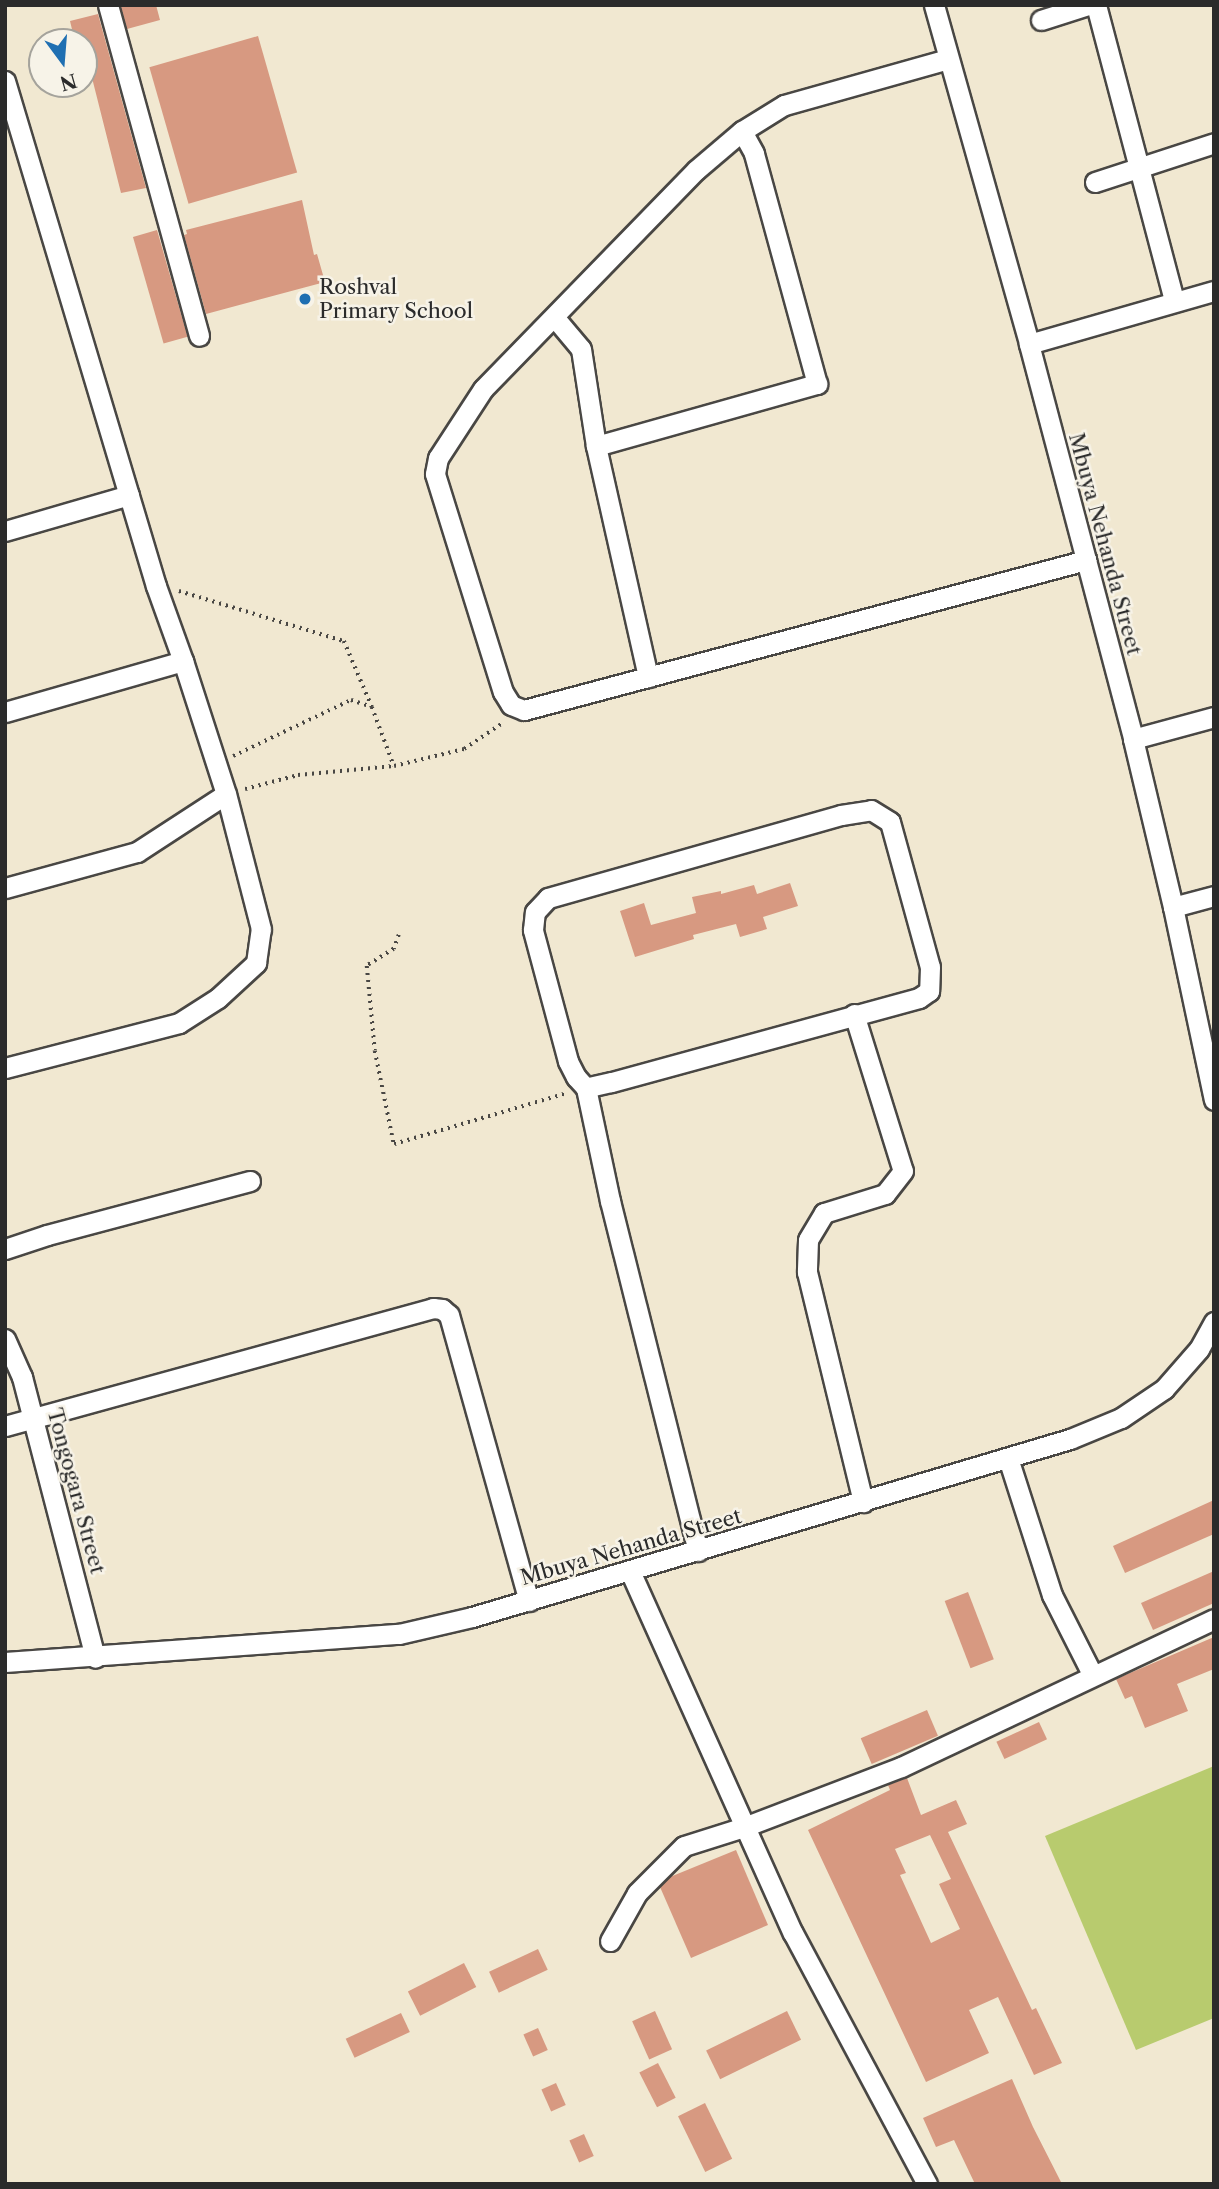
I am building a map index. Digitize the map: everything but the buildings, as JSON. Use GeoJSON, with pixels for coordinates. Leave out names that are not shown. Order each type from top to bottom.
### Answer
{"type":"FeatureCollection","features":[{"type":"Feature","properties":{"kind":"street"},"geometry":{"type":"LineString","coordinates":[[108,5],[199,336]]}},
{"type":"Feature","properties":{"kind":"street","name":"Mbuya Nehanda Street"},"geometry":{"type":"LineString","coordinates":[[934,5],[1029,344],[1133,739],[1213,1087]]}},
{"type":"Feature","properties":{"kind":"street"},"geometry":{"type":"LineString","coordinates":[[1041,20],[1087,5]]}},
{"type":"Feature","properties":{"kind":"street"},"geometry":{"type":"LineString","coordinates":[[1096,5],[1174,301]]}},
{"type":"Feature","properties":{"kind":"street"},"geometry":{"type":"LineString","coordinates":[[948,59],[783,105],[742,131],[695,170],[555,318],[483,389],[438,458],[435,474],[503,692],[511,705],[524,710],[1086,560]]}},
{"type":"Feature","properties":{"kind":"street"},"geometry":{"type":"LineString","coordinates":[[5,81],[156,586],[217,764],[261,929],[256,963],[218,998],[179,1023],[5,1068]]}},
{"type":"Feature","properties":{"kind":"street"},"geometry":{"type":"LineString","coordinates":[[596,446],[817,384],[754,153],[742,131]]}},
{"type":"Feature","properties":{"kind":"street"},"geometry":{"type":"LineString","coordinates":[[1095,182],[1214,143]]}},
{"type":"Feature","properties":{"kind":"street"},"geometry":{"type":"LineString","coordinates":[[1029,344],[1214,291]]}},
{"type":"Feature","properties":{"kind":"street"},"geometry":{"type":"LineString","coordinates":[[555,318],[581,349],[596,446],[648,677]]}},
{"type":"Feature","properties":{"kind":"street"},"geometry":{"type":"LineString","coordinates":[[5,531],[129,495]]}},
{"type":"Feature","properties":{"kind":"street"},"geometry":{"type":"LineString","coordinates":[[5,712],[183,661]]}},
{"type":"Feature","properties":{"kind":"street"},"geometry":{"type":"LineString","coordinates":[[1133,739],[1214,717]]}},
{"type":"Feature","properties":{"kind":"street"},"geometry":{"type":"LineString","coordinates":[[5,888],[137,852],[226,794]]}},
{"type":"Feature","properties":{"kind":"street"},"geometry":{"type":"LineString","coordinates":[[586,1088],[919,998],[929,991],[930,967],[890,822],[871,810],[841,816],[548,898],[535,912],[533,930],[568,1061],[576,1077],[586,1088],[610,1201],[698,1551]]}},
{"type":"Feature","properties":{"kind":"street"},"geometry":{"type":"LineString","coordinates":[[1173,907],[1214,897]]}},
{"type":"Feature","properties":{"kind":"street"},"geometry":{"type":"LineString","coordinates":[[854,1014],[903,1171],[885,1194],[824,1213],[808,1240],[807,1272],[863,1502]]}},
{"type":"Feature","properties":{"kind":"street"},"geometry":{"type":"LineString","coordinates":[[5,1249],[47,1235],[250,1181]]}},
{"type":"Feature","properties":{"kind":"street"},"geometry":{"type":"LineString","coordinates":[[5,1426],[433,1308],[442,1308],[449,1315],[528,1601]]}},
{"type":"Feature","properties":{"kind":"street","name":"Mbuya Nehanda Street"},"geometry":{"type":"LineString","coordinates":[[5,1662],[95,1658],[400,1634],[528,1601],[1070,1439],[1121,1418],[1164,1389],[1199,1349],[1214,1322]]}},
{"type":"Feature","properties":{"kind":"street","name":"Tongogara Street"},"geometry":{"type":"LineString","coordinates":[[5,1339],[22,1377],[84,1605],[95,1658]]}},
{"type":"Feature","properties":{"kind":"street"},"geometry":{"type":"LineString","coordinates":[[1008,1458],[1052,1595],[1092,1674]]}},
{"type":"Feature","properties":{"kind":"street"},"geometry":{"type":"LineString","coordinates":[[630,1571],[793,1933],[927,2184]]}},
{"type":"Feature","properties":{"kind":"street"},"geometry":{"type":"LineString","coordinates":[[610,1941],[637,1893],[684,1846],[744,1827],[901,1767],[1092,1674],[1214,1619]]}},
{"type":"Feature","properties":{"kind":"path"},"geometry":{"type":"LineString","coordinates":[[156,586],[344,641],[394,766]]}},
{"type":"Feature","properties":{"kind":"path"},"geometry":{"type":"LineString","coordinates":[[217,764],[351,701],[372,707]]}},
{"type":"Feature","properties":{"kind":"path"},"geometry":{"type":"LineString","coordinates":[[226,794],[298,775],[394,766],[464,749],[524,710]]}},
{"type":"Feature","properties":{"kind":"path"},"geometry":{"type":"LineString","coordinates":[[399,935],[394,949],[367,966],[375,1051],[394,1144],[586,1088]]}},
{"type":"Feature","properties":{"kind":"green space"},"geometry":{"type":"Polygon","coordinates":[[[1214,1766],[1214,2018],[1136,2050],[1045,1836],[1214,1766]]]}},
{"type":"Feature","properties":{"kind":"place","name":"Roshval Primary School"},"geometry":{"type":"Point","coordinates":[305,299]}}]}
